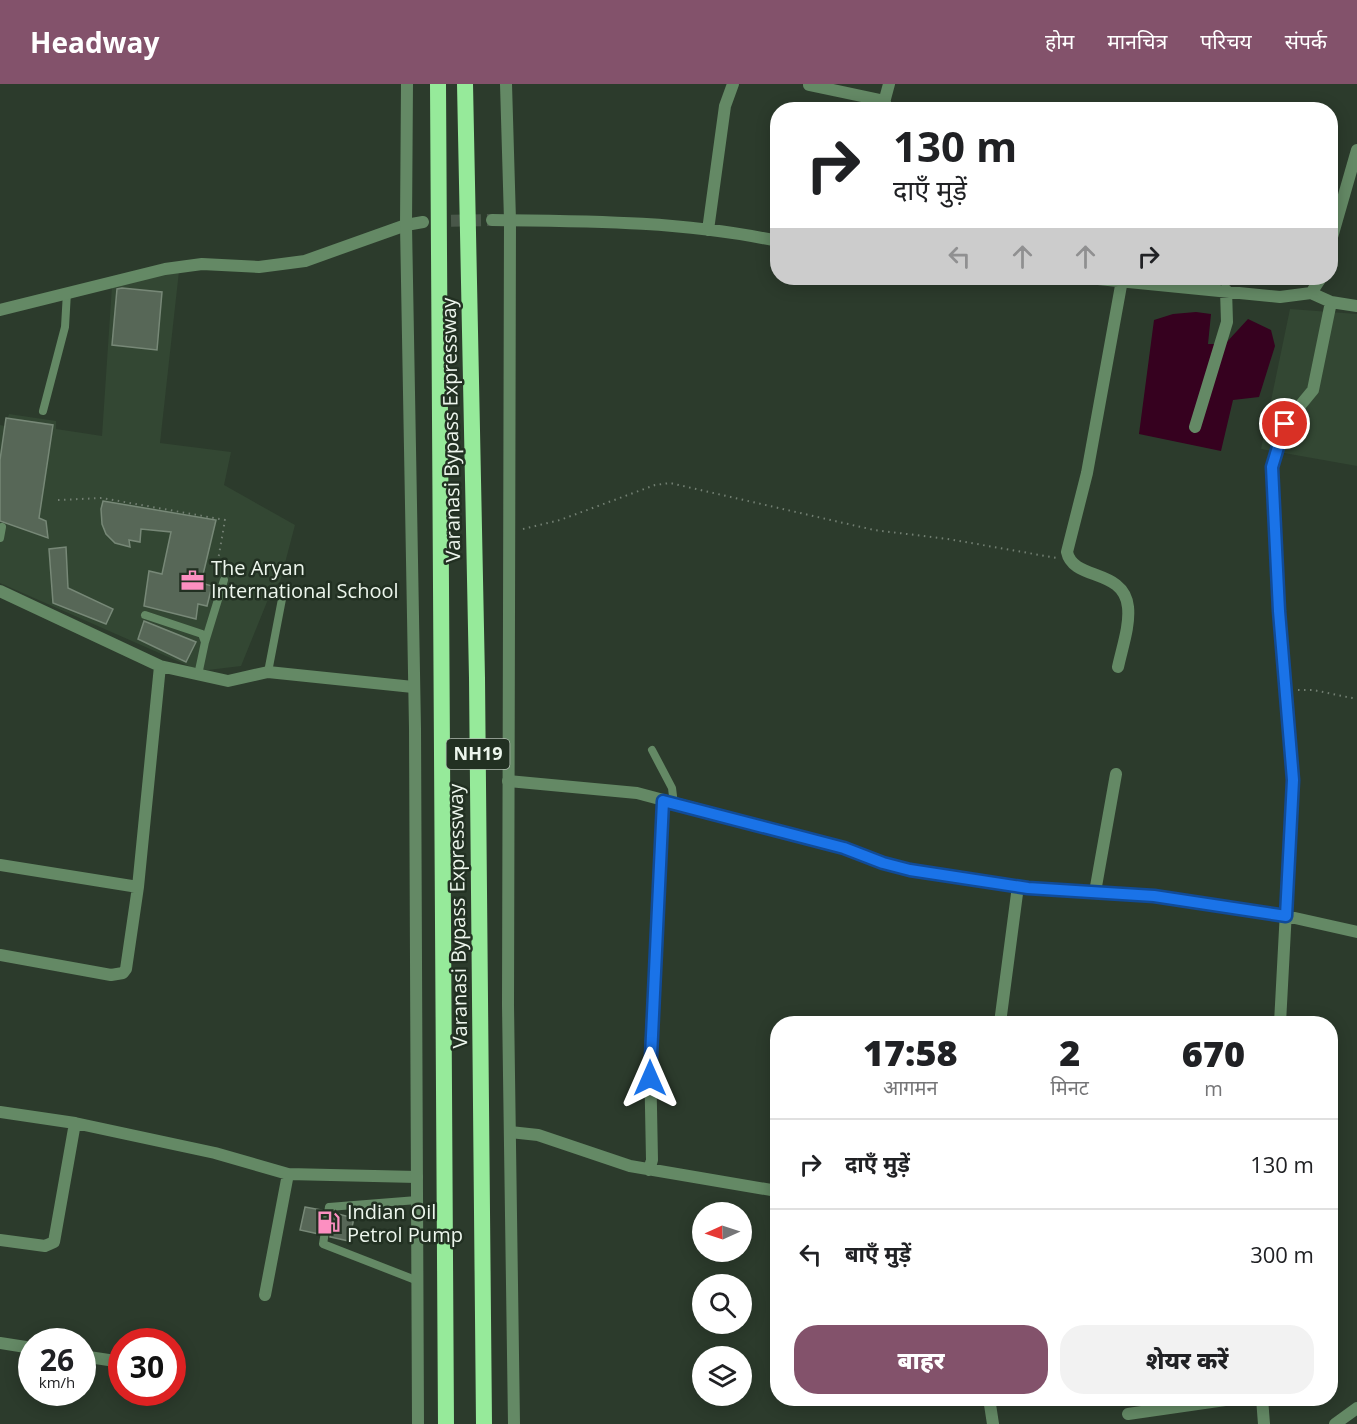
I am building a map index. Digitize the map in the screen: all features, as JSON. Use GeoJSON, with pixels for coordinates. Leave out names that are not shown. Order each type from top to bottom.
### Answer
{"type":"FeatureCollection","features":[{"type":"Feature","properties":{"kind":"highway","name":"Varanasi Bypass Expressway"},"geometry":{"type":"LineString","coordinates":[[438,84],[446,1424]]}},
{"type":"Feature","properties":{"kind":"highway","name":"Varanasi Bypass Expressway"},"geometry":{"type":"LineString","coordinates":[[465,84],[477,666],[484,1424]]}},
{"type":"Feature","properties":{"kind":"street"},"geometry":{"type":"LineString","coordinates":[[407,84],[406,225],[413,687],[418,1424]]}},
{"type":"Feature","properties":{"kind":"street"},"geometry":{"type":"LineString","coordinates":[[506,84],[510,220],[511,530],[508,781],[514,1424]]}},
{"type":"Feature","properties":{"kind":"street"},"geometry":{"type":"LineString","coordinates":[[708,230],[725,106],[733,84]]}},
{"type":"Feature","properties":{"kind":"street"},"geometry":{"type":"LineString","coordinates":[[885,102],[889,84]]}},
{"type":"Feature","properties":{"kind":"street"},"geometry":{"type":"LineString","coordinates":[[810,85],[873,102]]}},
{"type":"Feature","properties":{"kind":"street"},"geometry":{"type":"LineString","coordinates":[[1338,216],[1357,150]]}},
{"type":"Feature","properties":{"kind":"street"},"geometry":{"type":"LineString","coordinates":[[492,220],[646,224],[708,230],[770,240]]}},
{"type":"Feature","properties":{"kind":"street"},"geometry":{"type":"LineString","coordinates":[[0,310],[165,269],[202,264],[259,267],[305,261],[406,225],[423,222]]}},
{"type":"Feature","properties":{"kind":"street"},"geometry":{"type":"LineString","coordinates":[[1118,667],[1128,618],[1125,595],[1119,585],[1068,560],[1067,546],[1087,473],[1121,285]]}},
{"type":"Feature","properties":{"kind":"street"},"geometry":{"type":"LineString","coordinates":[[1174,285],[1280,297],[1311,293],[1331,302],[1357,306]]}},
{"type":"Feature","properties":{"kind":"street"},"geometry":{"type":"LineString","coordinates":[[1311,293],[1316,285]]}},
{"type":"Feature","properties":{"kind":"street"},"geometry":{"type":"LineString","coordinates":[[1195,427],[1227,322],[1226,290]]}},
{"type":"Feature","properties":{"kind":"street"},"geometry":{"type":"LineString","coordinates":[[1280,1016],[1293,780],[1279,611],[1273,459],[1285,424],[1313,390],[1331,302]]}},
{"type":"Feature","properties":{"kind":"street"},"geometry":{"type":"LineString","coordinates":[[0,591],[160,666],[198,675],[228,681],[268,672],[413,687]]}},
{"type":"Feature","properties":{"kind":"street"},"geometry":{"type":"LineString","coordinates":[[0,955],[111,975],[123,973],[129,956],[138,887],[160,666]]}},
{"type":"Feature","properties":{"kind":"street"},"geometry":{"type":"LineString","coordinates":[[1095,892],[1116,774]]}},
{"type":"Feature","properties":{"kind":"street"},"geometry":{"type":"LineString","coordinates":[[508,781],[637,794],[844,848],[883,863],[1018,886],[1154,896],[1286,916],[1357,932]]}},
{"type":"Feature","properties":{"kind":"street"},"geometry":{"type":"LineString","coordinates":[[649,1170],[651,1160],[650,1056],[669,803]]}},
{"type":"Feature","properties":{"kind":"street"},"geometry":{"type":"LineString","coordinates":[[0,865],[138,887]]}},
{"type":"Feature","properties":{"kind":"street"},"geometry":{"type":"LineString","coordinates":[[1001,1016],[1018,886]]}},
{"type":"Feature","properties":{"kind":"street"},"geometry":{"type":"LineString","coordinates":[[0,1112],[75,1123],[215,1153],[288,1173],[417,1177]]}},
{"type":"Feature","properties":{"kind":"street"},"geometry":{"type":"LineString","coordinates":[[0,1240],[45,1246],[54,1242],[75,1123]]}},
{"type":"Feature","properties":{"kind":"street"},"geometry":{"type":"LineString","coordinates":[[510,1132],[538,1135],[649,1170],[770,1190]]}},
{"type":"Feature","properties":{"kind":"street"},"geometry":{"type":"LineString","coordinates":[[265,1295],[288,1173]]}},
{"type":"Feature","properties":{"kind":"street"},"geometry":{"type":"LineString","coordinates":[[0,1343],[18,1346]]}},
{"type":"Feature","properties":{"kind":"street"},"geometry":{"type":"LineString","coordinates":[[990,1406],[993,1424]]}},
{"type":"Feature","properties":{"kind":"street"},"geometry":{"type":"LineString","coordinates":[[1128,1414],[1184,1406]]}},
{"type":"Feature","properties":{"kind":"street"},"geometry":{"type":"LineString","coordinates":[[1263,1406],[1264,1424]]}},
{"type":"Feature","properties":{"kind":"street"},"geometry":{"type":"LineString","coordinates":[[1335,1424],[1357,1408]]}},
{"type":"Feature","properties":{"kind":"lane"},"geometry":{"type":"LineString","coordinates":[[43,411],[65,327],[67,292]]}},
{"type":"Feature","properties":{"kind":"lane"},"geometry":{"type":"LineString","coordinates":[[0,538],[2,527]]}},
{"type":"Feature","properties":{"kind":"lane"},"geometry":{"type":"LineString","coordinates":[[198,675],[205,642],[224,580]]}},
{"type":"Feature","properties":{"kind":"lane"},"geometry":{"type":"LineString","coordinates":[[268,672],[282,599]]}},
{"type":"Feature","properties":{"kind":"lane"},"geometry":{"type":"LineString","coordinates":[[145,615],[202,634],[205,642]]}},
{"type":"Feature","properties":{"kind":"lane"},"geometry":{"type":"LineString","coordinates":[[652,750],[672,788],[669,803]]}},
{"type":"Feature","properties":{"kind":"lane"},"geometry":{"type":"LineString","coordinates":[[417,1200],[329,1207],[323,1244],[418,1281]]}},
{"type":"Feature","properties":{"kind":"path"},"geometry":{"type":"LineString","coordinates":[[511,530],[549,524],[656,485],[670,483],[874,530],[948,539],[1068,560]]}},
{"type":"Feature","properties":{"kind":"path"},"geometry":{"type":"LineString","coordinates":[[58,500],[102,498],[225,520],[215,578],[224,580]]}},
{"type":"Feature","properties":{"kind":"path"},"geometry":{"type":"LineString","coordinates":[[1286,692],[1313,690],[1357,699]]}},
{"type":"Feature","properties":{"kind":"shaded area"},"geometry":{"type":"Polygon","coordinates":[[[179,271],[160,443],[231,452],[224,485],[295,525],[280,582],[273,587],[241,666],[208,670],[191,667],[0,583],[0,425],[5,426],[9,414],[56,421],[56,429],[102,436],[112,286],[179,271]]]}},
{"type":"Feature","properties":{"kind":"shaded area"},"geometry":{"type":"Polygon","coordinates":[[[1290,309],[1357,314],[1357,466],[1261,449],[1290,309]]]}},
{"type":"Feature","properties":{"kind":"shaded area"},"geometry":{"type":"Polygon","coordinates":[[[1196,312],[1211,314],[1208,344],[1225,344],[1248,319],[1271,330],[1275,346],[1259,397],[1233,400],[1221,451],[1139,434],[1154,320],[1173,314],[1196,312]]]}},
{"type":"Feature","properties":{"kind":"building"},"geometry":{"type":"Polygon","coordinates":[[[117,289],[162,292],[157,350],[112,345],[117,289]]]}},
{"type":"Feature","properties":{"kind":"building"},"geometry":{"type":"Polygon","coordinates":[[[6,418],[53,425],[39,518],[46,521],[48,538],[0,521],[0,460],[6,418]]]}},
{"type":"Feature","properties":{"kind":"building"},"geometry":{"type":"Polygon","coordinates":[[[103,501],[216,520],[201,583],[212,586],[207,606],[198,604],[196,619],[144,606],[149,571],[162,574],[171,532],[141,529],[140,542],[129,540],[130,547],[115,543],[106,534],[102,524],[103,501]]]}},
{"type":"Feature","properties":{"kind":"building"},"geometry":{"type":"Polygon","coordinates":[[[66,547],[68,588],[113,609],[106,624],[53,603],[49,549],[66,547]]]}},
{"type":"Feature","properties":{"kind":"building"},"geometry":{"type":"Polygon","coordinates":[[[144,621],[196,642],[186,662],[138,639],[144,621]]]}},
{"type":"Feature","properties":{"kind":"building"},"geometry":{"type":"Polygon","coordinates":[[[305,1207],[322,1210],[319,1234],[300,1230],[305,1207]]]}},
{"type":"Feature","properties":{"kind":"building"},"geometry":{"type":"Polygon","coordinates":[[[334,1213],[354,1218],[349,1241],[330,1237],[334,1213]]]}},
{"type":"Feature","properties":{"kind":"tunnel"},"geometry":{"type":"LineString","coordinates":[[433,221],[492,220]]}},
{"type":"Feature","properties":{"kind":"place","name":"The Aryan International School"},"geometry":{"type":"Point","coordinates":[193,580]}},
{"type":"Feature","properties":{"kind":"place","name":"Indian Oil Petrol Pump"},"geometry":{"type":"Point","coordinates":[329,1223]}},
{"type":"Feature","properties":{"kind":"route"},"geometry":{"type":"LineString","coordinates":[[650,1078],[663,801],[844,848],[883,863],[910,870],[1028,888],[1154,896],[1286,916],[1293,780],[1279,611],[1272,467],[1285,424]]}}]}
